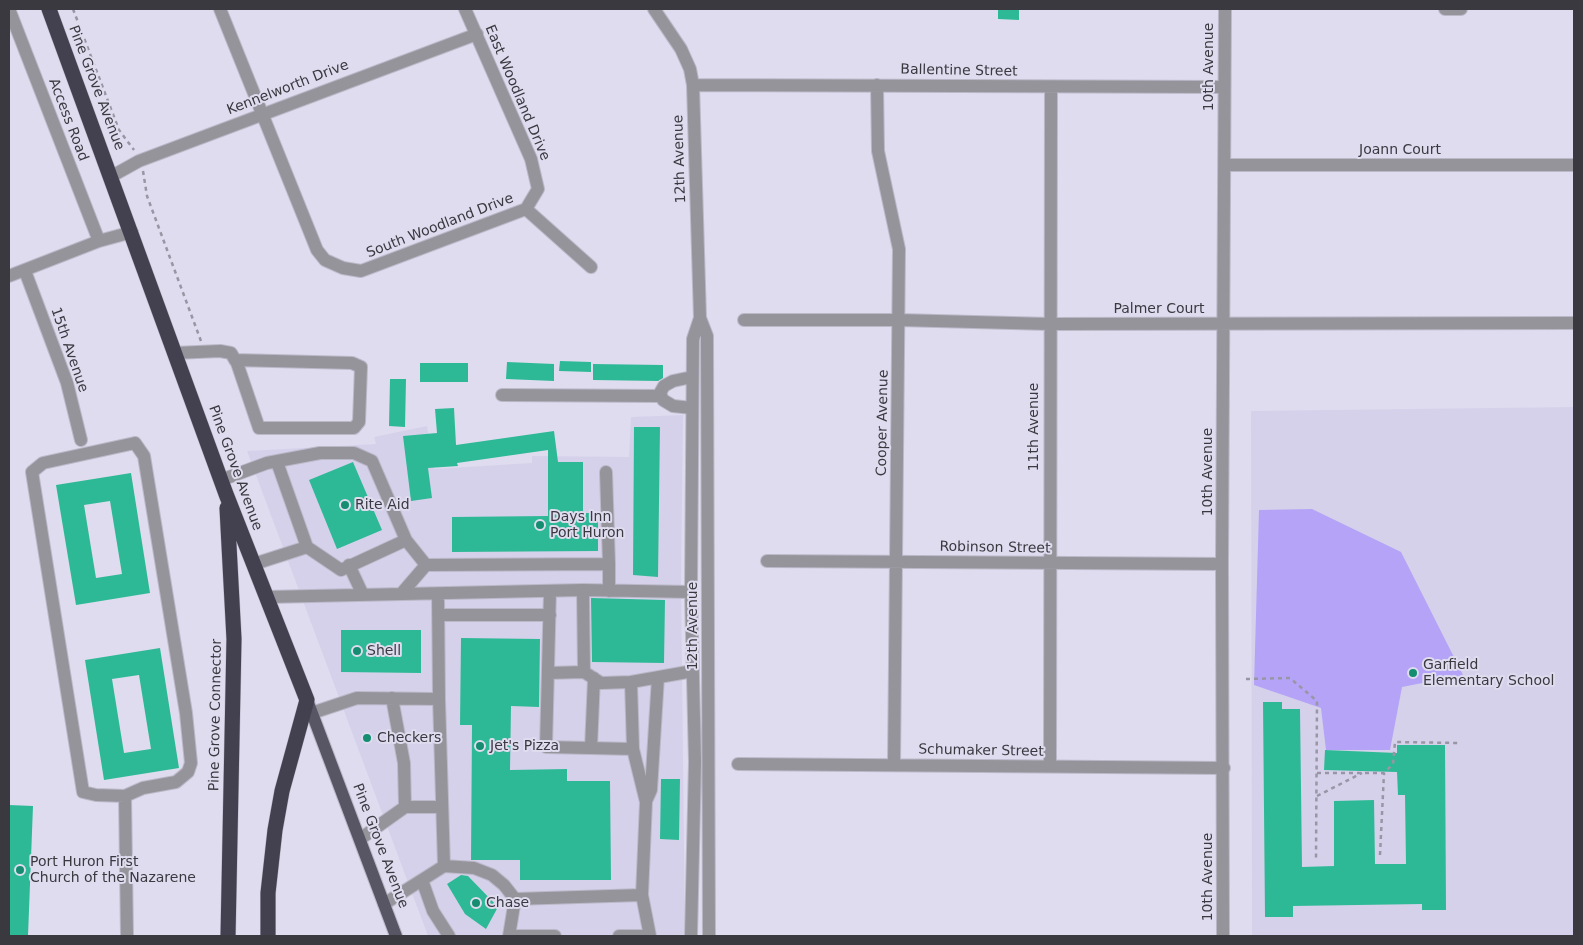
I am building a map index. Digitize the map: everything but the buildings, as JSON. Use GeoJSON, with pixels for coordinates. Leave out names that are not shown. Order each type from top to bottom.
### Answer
{"type":"FeatureCollection","features":[{"type":"Feature","properties":{"kind":"highway","name":"Pine Grove Avenue"},"geometry":{"type":"LineString","coordinates":[[49,9],[112,176],[224,487],[310,706]]}},
{"type":"Feature","properties":{"kind":"highway","name":"Pine Grove Connector"},"geometry":{"type":"LineString","coordinates":[[224,487],[232,575],[234,639],[228,936]]}},
{"type":"Feature","properties":{"kind":"highway"},"geometry":{"type":"LineString","coordinates":[[268,936],[268,893],[275,830],[282,791],[310,706]]}},
{"type":"Feature","properties":{"kind":"main road","name":"Pine Grove Avenue"},"geometry":{"type":"LineString","coordinates":[[310,706],[396,936]]}},
{"type":"Feature","properties":{"kind":"street","name":"Access Road"},"geometry":{"type":"LineString","coordinates":[[9,9],[99,241]]}},
{"type":"Feature","properties":{"kind":"street"},"geometry":{"type":"LineString","coordinates":[[220,9],[262,114]]}},
{"type":"Feature","properties":{"kind":"street","name":"East Woodland Drive"},"geometry":{"type":"LineString","coordinates":[[465,9],[531,159],[538,189]]}},
{"type":"Feature","properties":{"kind":"street","name":"12th Avenue"},"geometry":{"type":"LineString","coordinates":[[654,9],[681,49],[690,70],[693,85],[700,318],[707,336],[709,936]]}},
{"type":"Feature","properties":{"kind":"street","name":"10th Avenue"},"geometry":{"type":"LineString","coordinates":[[1223,936],[1222,564],[1225,9]]}},
{"type":"Feature","properties":{"kind":"street"},"geometry":{"type":"LineString","coordinates":[[1445,9],[1461,9]]}},
{"type":"Feature","properties":{"kind":"street","name":"Kennelworth Drive"},"geometry":{"type":"LineString","coordinates":[[112,176],[139,161],[477,34]]}},
{"type":"Feature","properties":{"kind":"street","name":"Ballentine Street"},"geometry":{"type":"LineString","coordinates":[[693,85],[1224,87]]}},
{"type":"Feature","properties":{"kind":"street","name":"Cooper Avenue"},"geometry":{"type":"LineString","coordinates":[[877,85],[878,151],[899,249],[894,765]]}},
{"type":"Feature","properties":{"kind":"street","name":"11th Avenue"},"geometry":{"type":"LineString","coordinates":[[1050,766],[1049,324],[1051,87]]}},
{"type":"Feature","properties":{"kind":"street","name":"South Woodland Drive"},"geometry":{"type":"LineString","coordinates":[[262,114],[317,250],[325,260],[352,270],[361,271],[526,209],[538,189]]}},
{"type":"Feature","properties":{"kind":"street","name":"Joann Court"},"geometry":{"type":"LineString","coordinates":[[1225,165],[1574,165]]}},
{"type":"Feature","properties":{"kind":"street"},"geometry":{"type":"LineString","coordinates":[[526,209],[591,267]]}},
{"type":"Feature","properties":{"kind":"street"},"geometry":{"type":"LineString","coordinates":[[9,276],[99,241],[132,232]]}},
{"type":"Feature","properties":{"kind":"street","name":"15th Avenue"},"geometry":{"type":"LineString","coordinates":[[25,271],[67,383],[81,440]]}},
{"type":"Feature","properties":{"kind":"street","name":"12th Avenue"},"geometry":{"type":"LineString","coordinates":[[691,936],[695,762],[691,592],[692,340],[700,318]]}},
{"type":"Feature","properties":{"kind":"street","name":"Palmer Court"},"geometry":{"type":"LineString","coordinates":[[744,320],[899,320],[1049,324],[1574,323]]}},
{"type":"Feature","properties":{"kind":"street"},"geometry":{"type":"LineString","coordinates":[[175,353],[231,353],[260,428],[354,428],[359,422],[360,367],[352,363],[235,360]]}},
{"type":"Feature","properties":{"kind":"street"},"geometry":{"type":"LineString","coordinates":[[692,377],[674,381],[664,386],[660,393],[663,400],[673,406],[692,408]]}},
{"type":"Feature","properties":{"kind":"street"},"geometry":{"type":"LineString","coordinates":[[502,395],[661,396]]}},
{"type":"Feature","properties":{"kind":"street"},"geometry":{"type":"LineString","coordinates":[[135,443],[144,456],[186,713],[191,763],[188,772],[176,782],[143,788],[126,796],[83,792],[32,472],[43,463],[135,443]]}},
{"type":"Feature","properties":{"kind":"street"},"geometry":{"type":"LineString","coordinates":[[224,487],[277,462],[320,453],[354,453],[372,461],[406,540],[426,565]]}},
{"type":"Feature","properties":{"kind":"street"},"geometry":{"type":"LineString","coordinates":[[277,462],[307,547],[340,570],[406,540]]}},
{"type":"Feature","properties":{"kind":"street"},"geometry":{"type":"LineString","coordinates":[[606,472],[609,591]]}},
{"type":"Feature","properties":{"kind":"street"},"geometry":{"type":"LineString","coordinates":[[254,564],[307,547]]}},
{"type":"Feature","properties":{"kind":"street","name":"Robinson Street"},"geometry":{"type":"LineString","coordinates":[[767,561],[1222,564]]}},
{"type":"Feature","properties":{"kind":"street"},"geometry":{"type":"LineString","coordinates":[[401,594],[426,565],[609,564]]}},
{"type":"Feature","properties":{"kind":"street"},"geometry":{"type":"LineString","coordinates":[[349,565],[363,595]]}},
{"type":"Feature","properties":{"kind":"street"},"geometry":{"type":"LineString","coordinates":[[267,598],[582,590],[691,592]]}},
{"type":"Feature","properties":{"kind":"street"},"geometry":{"type":"LineString","coordinates":[[582,590],[589,675],[591,748]]}},
{"type":"Feature","properties":{"kind":"street"},"geometry":{"type":"LineString","coordinates":[[550,591],[546,747],[633,749]]}},
{"type":"Feature","properties":{"kind":"street"},"geometry":{"type":"LineString","coordinates":[[438,594],[444,866]]}},
{"type":"Feature","properties":{"kind":"street"},"geometry":{"type":"LineString","coordinates":[[438,615],[550,615]]}},
{"type":"Feature","properties":{"kind":"street"},"geometry":{"type":"LineString","coordinates":[[548,672],[589,675],[601,683],[631,682],[693,671]]}},
{"type":"Feature","properties":{"kind":"street"},"geometry":{"type":"LineString","coordinates":[[619,936],[650,936],[642,895],[646,802],[650,790],[658,677]]}},
{"type":"Feature","properties":{"kind":"street"},"geometry":{"type":"LineString","coordinates":[[631,682],[633,749],[646,802]]}},
{"type":"Feature","properties":{"kind":"street"},"geometry":{"type":"LineString","coordinates":[[310,706],[358,698],[439,699]]}},
{"type":"Feature","properties":{"kind":"street"},"geometry":{"type":"LineString","coordinates":[[392,698],[404,763],[405,807]]}},
{"type":"Feature","properties":{"kind":"street","name":"Schumaker Street"},"geometry":{"type":"LineString","coordinates":[[738,764],[1224,768]]}},
{"type":"Feature","properties":{"kind":"street"},"geometry":{"type":"LineString","coordinates":[[126,796],[127,936]]}},
{"type":"Feature","properties":{"kind":"street"},"geometry":{"type":"LineString","coordinates":[[360,839],[405,807],[442,807]]}},
{"type":"Feature","properties":{"kind":"street"},"geometry":{"type":"LineString","coordinates":[[384,904],[444,866],[474,868],[492,875],[504,884],[515,899],[509,936],[555,936]]}},
{"type":"Feature","properties":{"kind":"street"},"geometry":{"type":"LineString","coordinates":[[422,880],[433,911],[449,936]]}},
{"type":"Feature","properties":{"kind":"street"},"geometry":{"type":"LineString","coordinates":[[515,899],[642,895]]}},
{"type":"Feature","properties":{"kind":"path"},"geometry":{"type":"LineString","coordinates":[[74,9],[119,130],[139,161],[147,196],[205,352]]}},
{"type":"Feature","properties":{"kind":"path"},"geometry":{"type":"LineString","coordinates":[[1246,679],[1290,678],[1317,701],[1316,858]]}},
{"type":"Feature","properties":{"kind":"path"},"geometry":{"type":"LineString","coordinates":[[1380,856],[1384,773],[1393,764],[1395,742],[1461,744]]}},
{"type":"Feature","properties":{"kind":"path"},"geometry":{"type":"LineString","coordinates":[[1317,773],[1384,773]]}},
{"type":"Feature","properties":{"kind":"path"},"geometry":{"type":"LineString","coordinates":[[1316,796],[1363,773]]}},
{"type":"Feature","properties":{"kind":"shaded area","name":"Garfield Elementary School"},"geometry":{"type":"Polygon","coordinates":[[[1574,407],[1574,936],[1252,936],[1251,411],[1574,407]]]}},
{"type":"Feature","properties":{"kind":"shaded area"},"geometry":{"type":"Polygon","coordinates":[[[683,415],[681,581],[685,936],[428,936],[247,451],[376,444],[374,437],[427,426],[434,469],[532,463],[532,456],[629,457],[631,417],[683,415]]]}},
{"type":"Feature","properties":{"kind":"shaded area"},"geometry":{"type":"Polygon","coordinates":[[[1312,509],[1401,552],[1463,675],[1402,687],[1390,750],[1326,750],[1321,708],[1254,685],[1259,510],[1312,509]]]}},
{"type":"Feature","properties":{"kind":"place","name":"Rite Aid"},"geometry":{"type":"Point","coordinates":[345,505]}},
{"type":"Feature","properties":{"kind":"place","name":"Days Inn Port Huron"},"geometry":{"type":"Point","coordinates":[540,525]}},
{"type":"Feature","properties":{"kind":"place","name":"Shell"},"geometry":{"type":"Point","coordinates":[357,651]}},
{"type":"Feature","properties":{"kind":"place","name":"Garfield Elementary School"},"geometry":{"type":"Point","coordinates":[1413,673]}},
{"type":"Feature","properties":{"kind":"place","name":"Checkers"},"geometry":{"type":"Point","coordinates":[367,738]}},
{"type":"Feature","properties":{"kind":"place","name":"Jet's Pizza"},"geometry":{"type":"Point","coordinates":[480,746]}},
{"type":"Feature","properties":{"kind":"place","name":"Port Huron First Church of the Nazarene"},"geometry":{"type":"Point","coordinates":[20,870]}},
{"type":"Feature","properties":{"kind":"place","name":"Chase"},"geometry":{"type":"Point","coordinates":[476,903]}}]}
